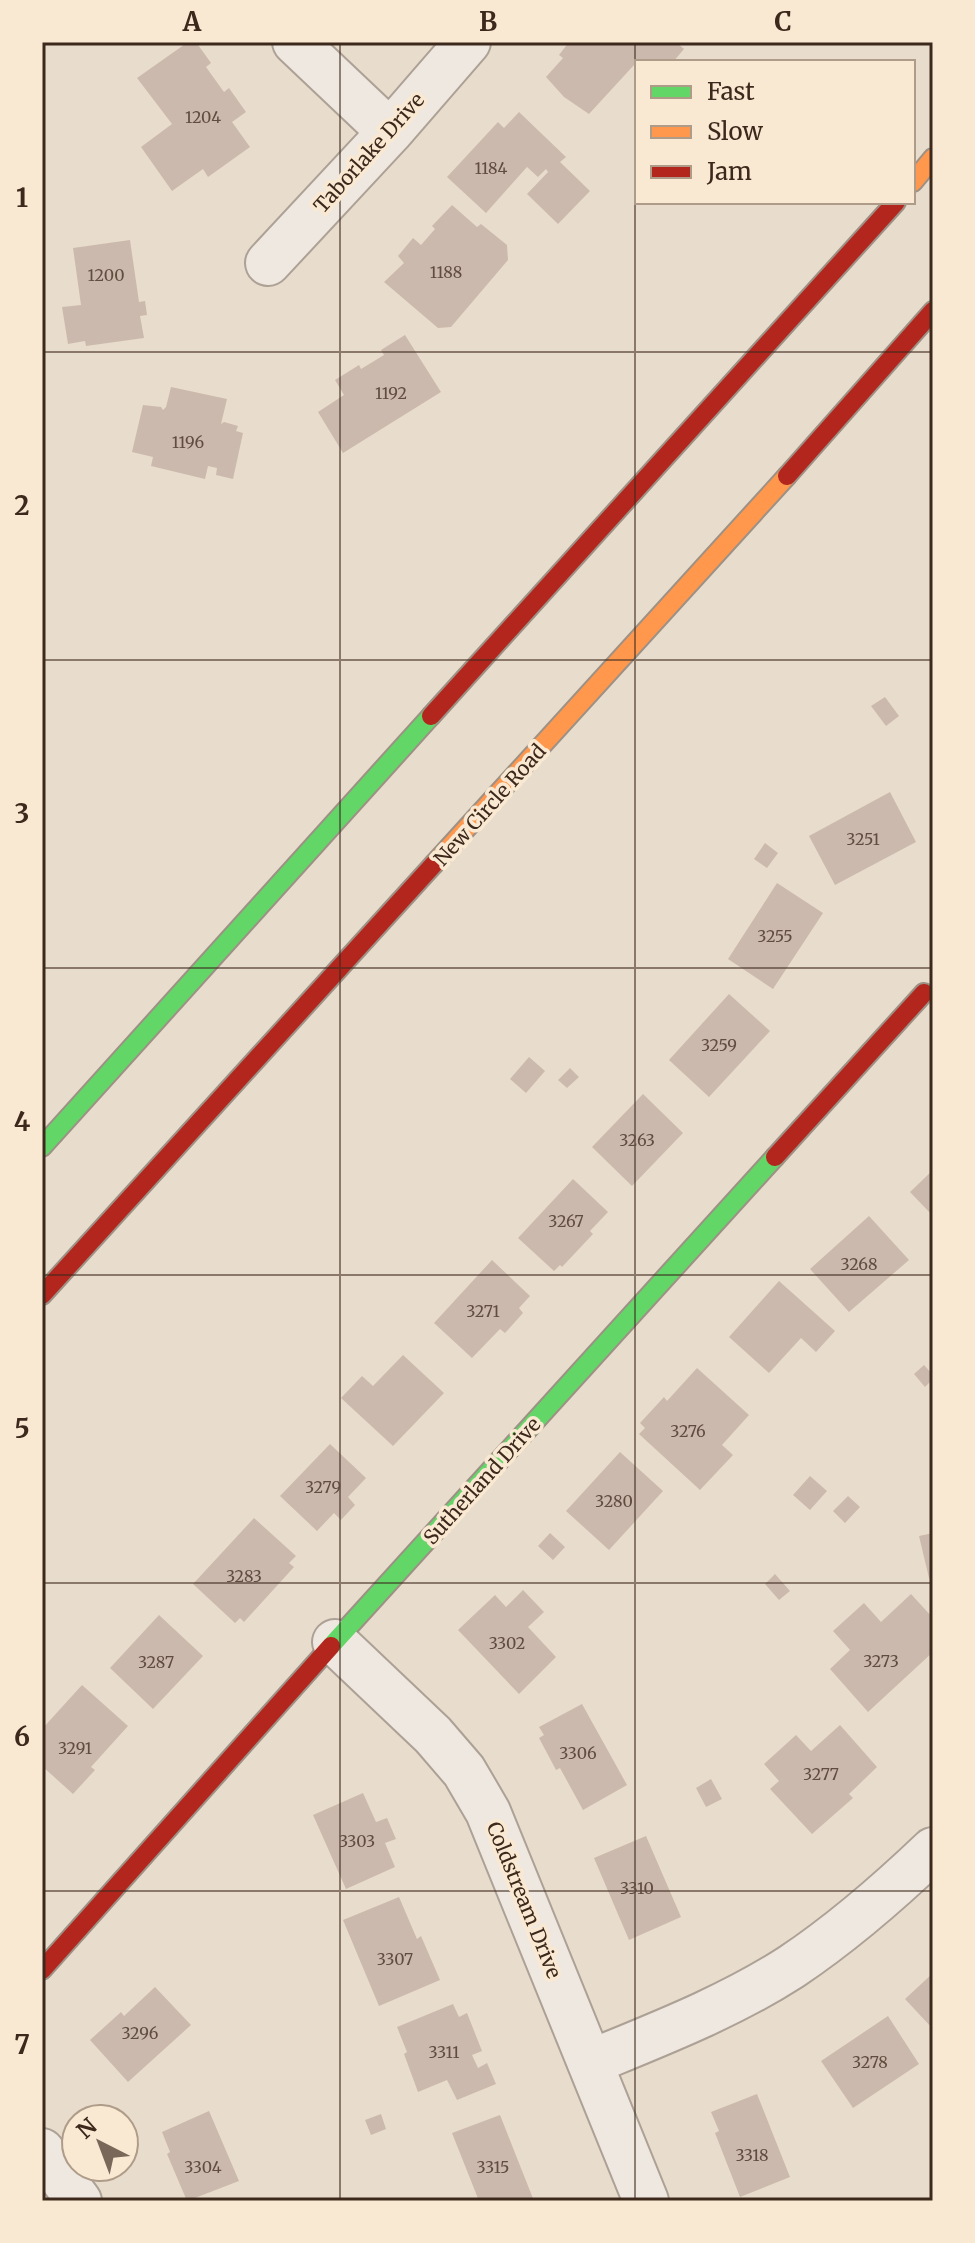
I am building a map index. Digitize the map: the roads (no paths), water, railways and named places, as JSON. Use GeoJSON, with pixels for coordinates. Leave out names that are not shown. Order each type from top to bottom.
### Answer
{"type":"FeatureCollection","features":[{"type":"Feature","properties":{"kind":"main road"},"geometry":{"type":"LineString","coordinates":[[915,180],[933,158]]}},
{"type":"Feature","properties":{"kind":"main road"},"geometry":{"type":"LineString","coordinates":[[42,1147],[894,204]]}},
{"type":"Feature","properties":{"kind":"main road","name":"New Circle Road"},"geometry":{"type":"LineString","coordinates":[[42,1295],[823,437],[933,311]]}},
{"type":"Feature","properties":{"kind":"main road","name":"Sutherland Drive"},"geometry":{"type":"LineString","coordinates":[[42,1970],[924,993]]}},
{"type":"Feature","properties":{"kind":"street"},"geometry":{"type":"LineString","coordinates":[[295,42],[390,132]]}},
{"type":"Feature","properties":{"kind":"street","name":"Taborlake Drive"},"geometry":{"type":"LineString","coordinates":[[268,263],[390,132],[468,42]]}},
{"type":"Feature","properties":{"kind":"street","name":"Coldstream Drive"},"geometry":{"type":"LineString","coordinates":[[335,1642],[433,1735],[464,1771],[488,1812],[646,2201]]}},
{"type":"Feature","properties":{"kind":"street"},"geometry":{"type":"LineString","coordinates":[[591,2062],[704,2014],[789,1968],[856,1921],[933,1850]]}},
{"type":"Feature","properties":{"kind":"street"},"geometry":{"type":"LineString","coordinates":[[42,2151],[79,2201]]}}]}
